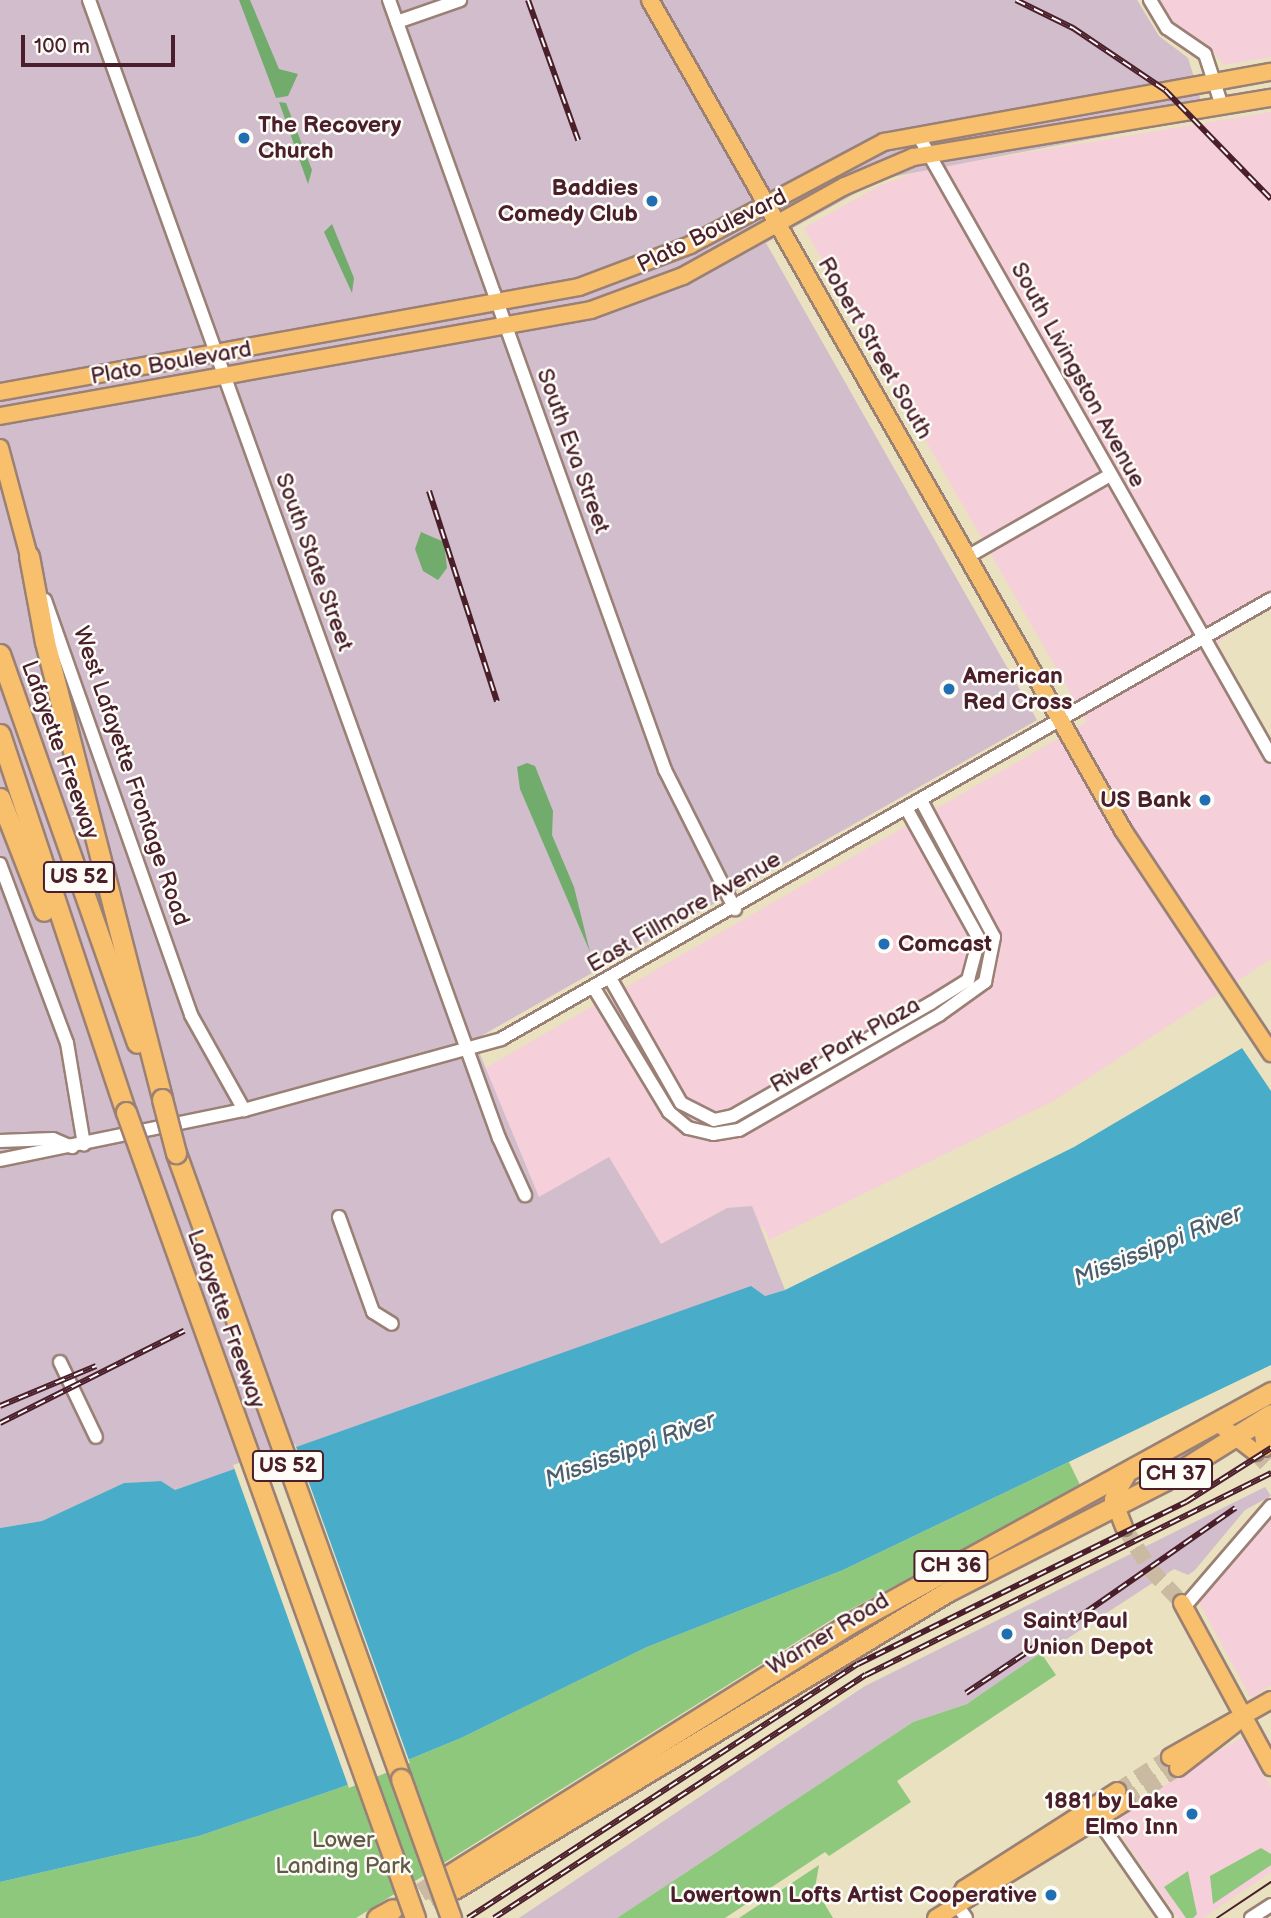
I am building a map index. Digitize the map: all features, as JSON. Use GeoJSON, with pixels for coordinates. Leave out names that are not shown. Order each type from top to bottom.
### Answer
{"type":"FeatureCollection","features":[{"type":"Feature","properties":{"kind":"highway"},"geometry":{"type":"LineString","coordinates":[[29,556],[45,642],[159,1100]]}},
{"type":"Feature","properties":{"kind":"highway","name":"Lafayette Freeway"},"geometry":{"type":"LineString","coordinates":[[0,654],[451,1918]]}},
{"type":"Feature","properties":{"kind":"highway","name":"Lafayette Freeway"},"geometry":{"type":"LineString","coordinates":[[0,734],[83,998],[415,1918]]}},
{"type":"Feature","properties":{"kind":"highway"},"geometry":{"type":"LineString","coordinates":[[0,799],[83,998]]}},
{"type":"Feature","properties":{"kind":"highway","name":"CH 37"},"geometry":{"type":"LineString","coordinates":[[1219,1424],[1271,1392]]}},
{"type":"Feature","properties":{"kind":"highway","name":"CH 37"},"geometry":{"type":"LineString","coordinates":[[1237,1438],[1271,1415]]}},
{"type":"Feature","properties":{"kind":"highway","name":"Warner Road"},"geometry":{"type":"LineString","coordinates":[[1219,1424],[1126,1477],[849,1624],[452,1882],[947,1592],[1114,1506],[1237,1438]]}},
{"type":"Feature","properties":{"kind":"main road","name":"Robert Street South"},"geometry":{"type":"LineString","coordinates":[[650,0],[1129,839],[1271,1053]]}},
{"type":"Feature","properties":{"kind":"main road","name":"Plato Boulevard"},"geometry":{"type":"LineString","coordinates":[[0,392],[496,304],[608,279],[767,204],[869,148],[918,135],[1271,72]]}},
{"type":"Feature","properties":{"kind":"main road","name":"Plato Boulevard"},"geometry":{"type":"LineString","coordinates":[[0,416],[507,327],[623,299],[683,276],[879,170],[930,154],[1271,97]]}},
{"type":"Feature","properties":{"kind":"main road","name":"West Lafayette Frontage Road"},"geometry":{"type":"LineString","coordinates":[[0,448],[29,556]]}},
{"type":"Feature","properties":{"kind":"main road"},"geometry":{"type":"LineString","coordinates":[[1219,1424],[1237,1438],[1260,1450],[1263,1433],[1271,1415]]}},
{"type":"Feature","properties":{"kind":"main road"},"geometry":{"type":"LineString","coordinates":[[1124,1527],[1114,1506],[1126,1477]]}},
{"type":"Feature","properties":{"kind":"main road"},"geometry":{"type":"LineString","coordinates":[[1184,1605],[1271,1767]]}},
{"type":"Feature","properties":{"kind":"main road"},"geometry":{"type":"LineString","coordinates":[[1174,1762],[1271,1700]]}},
{"type":"Feature","properties":{"kind":"main road"},"geometry":{"type":"LineString","coordinates":[[936,1918],[961,1911],[1099,1818],[1121,1797],[1080,1811],[964,1889],[961,1911]]}},
{"type":"Feature","properties":{"kind":"street","name":"South State Street"},"geometry":{"type":"LineString","coordinates":[[89,0],[470,1051],[499,1139],[525,1195]]}},
{"type":"Feature","properties":{"kind":"street","name":"South Eva Street"},"geometry":{"type":"LineString","coordinates":[[389,0],[496,304],[507,327],[680,807],[735,909]]}},
{"type":"Feature","properties":{"kind":"street"},"geometry":{"type":"LineString","coordinates":[[397,22],[460,0]]}},
{"type":"Feature","properties":{"kind":"street"},"geometry":{"type":"LineString","coordinates":[[1150,0],[1167,29],[1205,54],[1222,106]]}},
{"type":"Feature","properties":{"kind":"street","name":"South Livingston Avenue"},"geometry":{"type":"LineString","coordinates":[[918,135],[1271,756]]}},
{"type":"Feature","properties":{"kind":"street"},"geometry":{"type":"LineString","coordinates":[[967,557],[1110,475]]}},
{"type":"Feature","properties":{"kind":"street","name":"West Lafayette Frontage Road"},"geometry":{"type":"LineString","coordinates":[[29,556],[191,1015],[244,1110]]}},
{"type":"Feature","properties":{"kind":"street","name":"East Fillmore Avenue"},"geometry":{"type":"LineString","coordinates":[[0,1160],[244,1110],[470,1051],[594,988],[735,909],[1202,636],[1271,599]]}},
{"type":"Feature","properties":{"kind":"street","name":"River Park Plaza"},"geometry":{"type":"LineString","coordinates":[[594,988],[669,1112],[688,1128],[713,1134],[739,1130],[939,1015],[985,982],[994,937],[921,800]]}},
{"type":"Feature","properties":{"kind":"street","name":"River Park Plaza"},"geometry":{"type":"LineString","coordinates":[[610,978],[681,1103],[714,1120],[733,1116],[932,1003],[968,980],[979,939],[906,808]]}},
{"type":"Feature","properties":{"kind":"street"},"geometry":{"type":"LineString","coordinates":[[0,864],[67,1043],[78,1146]]}},
{"type":"Feature","properties":{"kind":"street","name":"East Fillmore Avenue"},"geometry":{"type":"LineString","coordinates":[[0,1141],[53,1139],[78,1146]]}},
{"type":"Feature","properties":{"kind":"street"},"geometry":{"type":"LineString","coordinates":[[340,1217],[373,1312],[392,1324]]}},
{"type":"Feature","properties":{"kind":"street"},"geometry":{"type":"LineString","coordinates":[[60,1362],[96,1437]]}},
{"type":"Feature","properties":{"kind":"street"},"geometry":{"type":"LineString","coordinates":[[1184,1605],[1271,1506]]}},
{"type":"Feature","properties":{"kind":"street"},"geometry":{"type":"LineString","coordinates":[[1080,1811],[1099,1818],[1166,1918]]}},
{"type":"Feature","properties":{"kind":"street"},"geometry":{"type":"LineString","coordinates":[[1251,1918],[1271,1905]]}},
{"type":"Feature","properties":{"kind":"shaded area"},"geometry":{"type":"Polygon","coordinates":[[[0,0],[1137,0],[1159,36],[1188,58],[1206,117],[881,179],[766,243],[1037,720],[474,1040],[539,1197],[609,1157],[661,1244],[727,1208],[752,1206],[785,1290],[765,1296],[751,1287],[175,1490],[161,1481],[124,1483],[42,1521],[0,1528],[0,0]]]}},
{"type":"Feature","properties":{"kind":"shaded area"},"geometry":{"type":"Polygon","coordinates":[[[1160,0],[1271,0],[1271,57],[1224,65],[1205,42],[1175,26],[1160,0]]]}},
{"type":"Feature","properties":{"kind":"shaded area"},"geometry":{"type":"Polygon","coordinates":[[[1271,112],[1271,606],[1218,642],[1271,750],[1271,959],[1053,1101],[769,1240],[765,1229],[727,1208],[661,1245],[545,1194],[539,1197],[485,1068],[1087,722],[804,228],[879,186],[923,170],[1271,112]]]}},
{"type":"Feature","properties":{"kind":"shaded area"},"geometry":{"type":"Polygon","coordinates":[[[1265,1487],[1271,1496],[1245,1510],[1188,1575],[1174,1569],[967,1704],[913,1722],[617,1918],[519,1918],[865,1686],[1265,1487]]]}},
{"type":"Feature","properties":{"kind":"shaded area"},"geometry":{"type":"Polygon","coordinates":[[[1271,1512],[1271,1685],[1251,1698],[1197,1599],[1271,1512]]]}},
{"type":"Feature","properties":{"kind":"shaded area"},"geometry":{"type":"Polygon","coordinates":[[[1242,1737],[1271,1787],[1271,1872],[1203,1918],[1178,1918],[1113,1824],[1114,1817],[1242,1737]]]}},
{"type":"Feature","properties":{"kind":"green space"},"geometry":{"type":"Polygon","coordinates":[[[239,0],[250,0],[279,69],[298,74],[288,96],[276,98],[239,0]]]}},
{"type":"Feature","properties":{"kind":"green space"},"geometry":{"type":"Polygon","coordinates":[[[279,102],[286,103],[312,170],[308,184],[279,102]]]}},
{"type":"Feature","properties":{"kind":"green space"},"geometry":{"type":"Polygon","coordinates":[[[332,224],[354,278],[352,293],[324,232],[332,224]]]}},
{"type":"Feature","properties":{"kind":"green space"},"geometry":{"type":"Polygon","coordinates":[[[421,532],[444,542],[447,568],[438,580],[423,571],[415,549],[421,532]]]}},
{"type":"Feature","properties":{"kind":"green space"},"geometry":{"type":"Polygon","coordinates":[[[527,763],[535,766],[553,811],[552,835],[574,887],[590,952],[520,789],[517,767],[527,763]]]}},
{"type":"Feature","properties":{"kind":"green space","name":"Lower Landing Park"},"geometry":{"type":"Polygon","coordinates":[[[1069,1462],[1081,1487],[836,1617],[356,1918],[0,1918],[0,1882],[199,1836],[342,1787],[461,1738],[647,1647],[843,1570],[1069,1462]]]}},
{"type":"Feature","properties":{"kind":"green space"},"geometry":{"type":"Polygon","coordinates":[[[1041,1653],[1056,1675],[897,1781],[911,1802],[829,1856],[825,1852],[725,1918],[617,1918],[913,1722],[967,1704],[1041,1653]]]}},
{"type":"Feature","properties":{"kind":"green space"},"geometry":{"type":"Polygon","coordinates":[[[1261,1848],[1271,1854],[1271,1865],[1213,1904],[1210,1876],[1261,1848]]]}},
{"type":"Feature","properties":{"kind":"green space"},"geometry":{"type":"Polygon","coordinates":[[[819,1865],[815,1888],[833,1918],[739,1918],[819,1865]]]}},
{"type":"Feature","properties":{"kind":"green space"},"geometry":{"type":"Polygon","coordinates":[[[1188,1871],[1197,1914],[1193,1918],[1186,1918],[1164,1887],[1188,1871]]]}},
{"type":"Feature","properties":{"kind":"water","name":"Mississippi River"},"geometry":{"type":"Polygon","coordinates":[[[1271,1031],[1271,1365],[843,1570],[647,1647],[461,1738],[342,1787],[199,1836],[0,1882],[0,1528],[42,1521],[124,1483],[161,1481],[175,1490],[751,1286],[765,1296],[785,1290],[1074,1147],[1271,1031]]]}},
{"type":"Feature","properties":{"kind":"pier"},"geometry":{"type":"Polygon","coordinates":[[[1271,1027],[1271,1091],[1240,1045],[1271,1027]]]}},
{"type":"Feature","properties":{"kind":"pier"},"geometry":{"type":"Polygon","coordinates":[[[295,1444],[410,1763],[349,1788],[233,1465],[295,1444]]]}},
{"type":"Feature","properties":{"kind":"tunnel"},"geometry":{"type":"LineString","coordinates":[[1255,1452],[1271,1469]]}},
{"type":"Feature","properties":{"kind":"tunnel"},"geometry":{"type":"LineString","coordinates":[[1124,1527],[1150,1569],[1182,1603]]}},
{"type":"Feature","properties":{"kind":"tunnel"},"geometry":{"type":"LineString","coordinates":[[1117,1791],[1170,1757]]}},
{"type":"Feature","properties":{"kind":"tunnel"},"geometry":{"type":"LineString","coordinates":[[1125,1802],[1178,1768]]}},
{"type":"Feature","properties":{"kind":"tunnel"},"geometry":{"type":"LineString","coordinates":[[396,1907],[449,1875]]}},
{"type":"Feature","properties":{"kind":"tunnel"},"geometry":{"type":"LineString","coordinates":[[407,1918],[454,1889]]}},
{"type":"Feature","properties":{"kind":"tram line"},"geometry":{"type":"LineString","coordinates":[[1217,1918],[1271,1882]]}},
{"type":"Feature","properties":{"kind":"railway"},"geometry":{"type":"LineString","coordinates":[[528,0],[578,140]]}},
{"type":"Feature","properties":{"kind":"railway"},"geometry":{"type":"LineString","coordinates":[[1016,0],[1073,28],[1165,90],[1271,199]]}},
{"type":"Feature","properties":{"kind":"railway"},"geometry":{"type":"LineString","coordinates":[[429,491],[497,701]]}},
{"type":"Feature","properties":{"kind":"railway"},"geometry":{"type":"LineString","coordinates":[[0,1423],[184,1331]]}},
{"type":"Feature","properties":{"kind":"railway"},"geometry":{"type":"LineString","coordinates":[[0,1406],[96,1366]]}},
{"type":"Feature","properties":{"kind":"railway"},"geometry":{"type":"LineString","coordinates":[[468,1918],[858,1664],[1186,1502],[1271,1448]]}},
{"type":"Feature","properties":{"kind":"railway"},"geometry":{"type":"LineString","coordinates":[[494,1918],[866,1675],[1271,1473]]}},
{"type":"Feature","properties":{"kind":"railway"},"geometry":{"type":"LineString","coordinates":[[1069,1624],[1235,1508]]}},
{"type":"Feature","properties":{"kind":"railway"},"geometry":{"type":"LineString","coordinates":[[966,1693],[1036,1646]]}},
{"type":"Feature","properties":{"kind":"place","name":"The Recovery Church"},"geometry":{"type":"Point","coordinates":[244,138]}},
{"type":"Feature","properties":{"kind":"place","name":"Baddies Comedy Club"},"geometry":{"type":"Point","coordinates":[652,201]}},
{"type":"Feature","properties":{"kind":"place","name":"American Red Cross"},"geometry":{"type":"Point","coordinates":[949,689]}},
{"type":"Feature","properties":{"kind":"place","name":"US Bank"},"geometry":{"type":"Point","coordinates":[1205,800]}},
{"type":"Feature","properties":{"kind":"place","name":"Comcast"},"geometry":{"type":"Point","coordinates":[884,944]}},
{"type":"Feature","properties":{"kind":"place","name":"Saint Paul Union Depot"},"geometry":{"type":"Point","coordinates":[1007,1634]}},
{"type":"Feature","properties":{"kind":"place","name":"1881 by Lake Elmo Inn"},"geometry":{"type":"Point","coordinates":[1192,1814]}},
{"type":"Feature","properties":{"kind":"place","name":"Lowertown Lofts Artist Cooperative"},"geometry":{"type":"Point","coordinates":[1051,1895]}}]}
